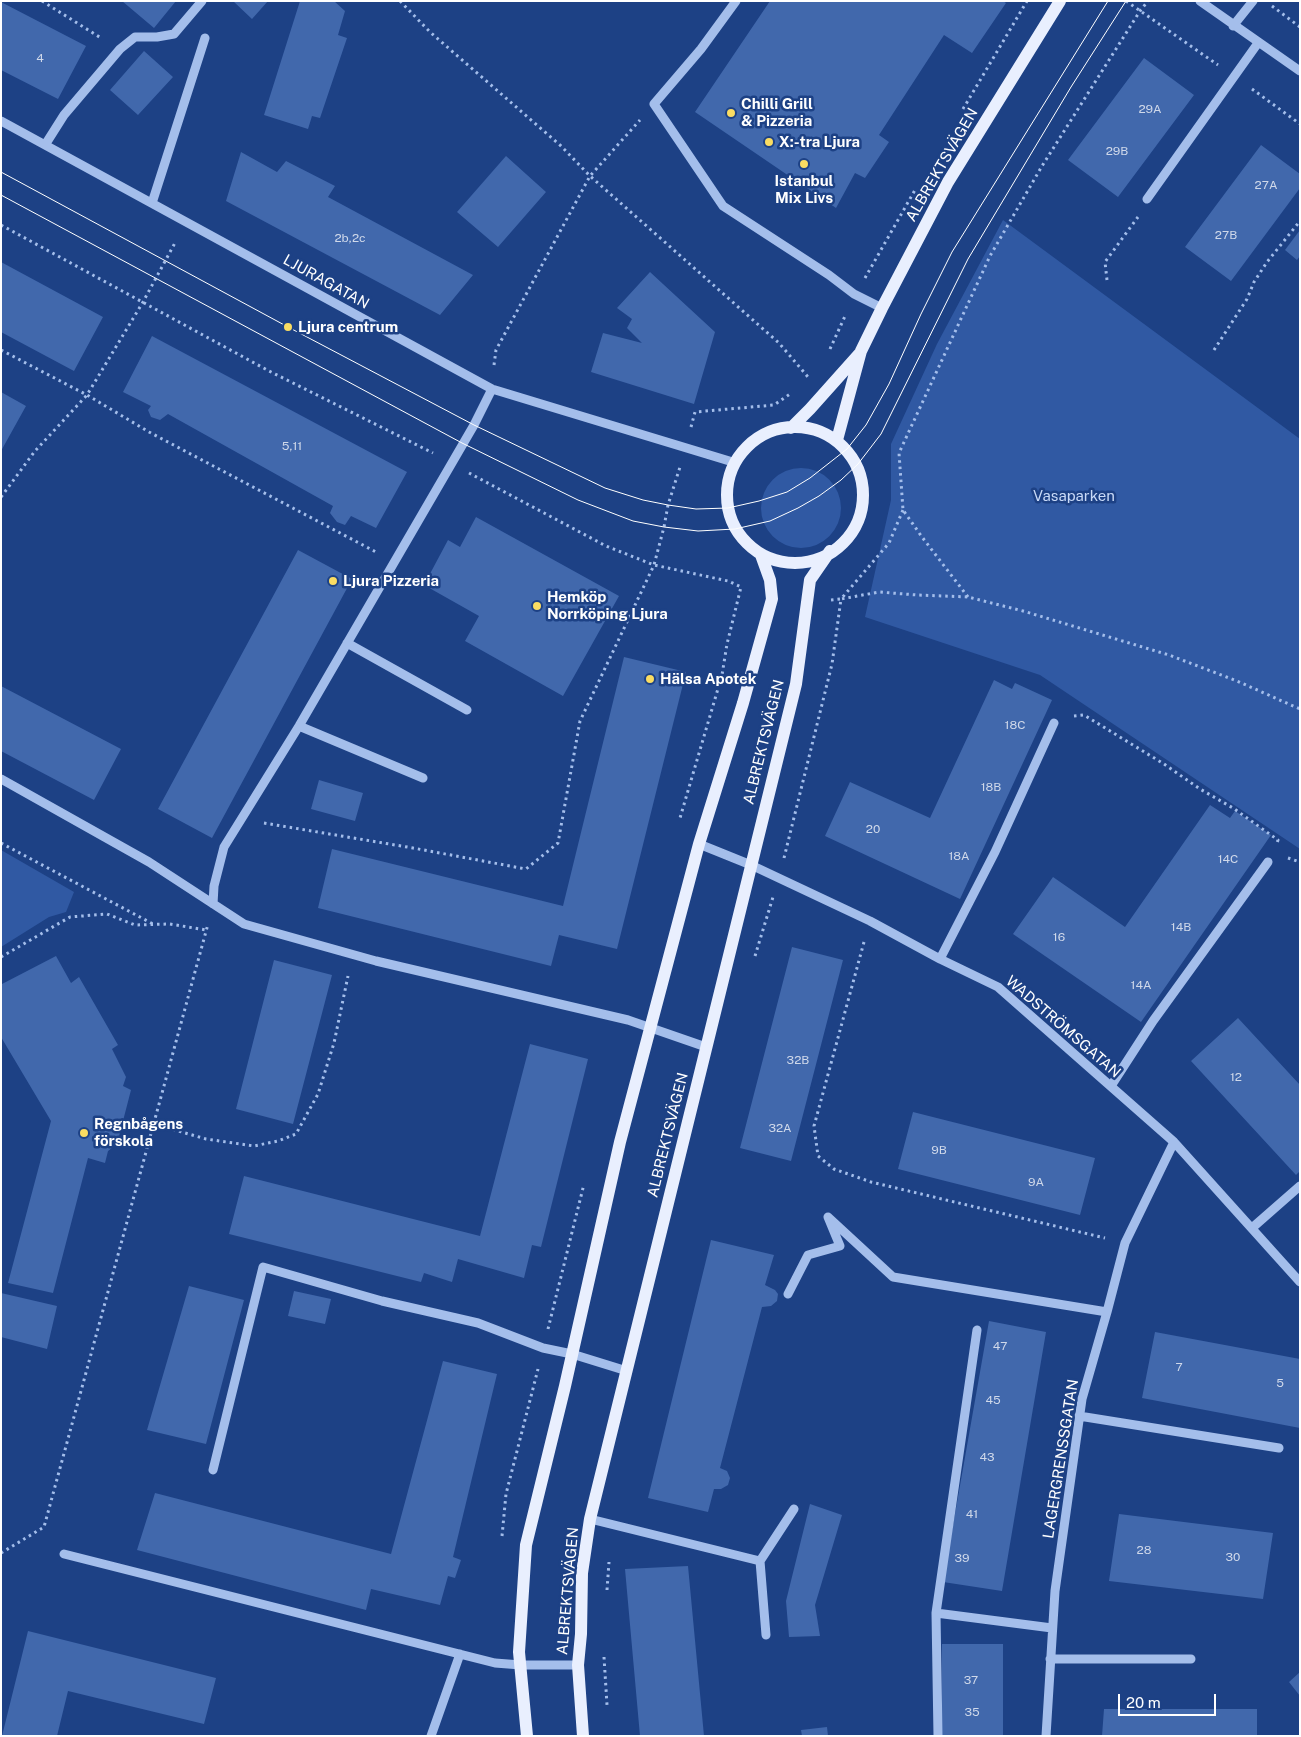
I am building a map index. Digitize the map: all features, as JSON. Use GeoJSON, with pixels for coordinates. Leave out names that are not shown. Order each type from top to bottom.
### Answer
{"type":"FeatureCollection","features":[{"type":"Feature","properties":{"kind":"main road","name":"ALBREKTSVÄGEN"},"geometry":{"type":"LineString","coordinates":[[838,440],[861,351],[882,308],[948,182],[1060,1]]}},
{"type":"Feature","properties":{"kind":"main road","name":"ALBREKTSVÄGEN"},"geometry":{"type":"LineString","coordinates":[[791,428],[810,410],[861,351]]}},
{"type":"Feature","properties":{"kind":"main road"},"geometry":{"type":"LineString","coordinates":[[791,428],[815,430],[838,440],[858,464],[864,483],[864,503],[858,522],[846,539],[830,551],[808,561],[784,563],[761,555],[746,544],[735,529],[728,508],[726,494],[736,463],[750,445],[769,434],[791,428]]}},
{"type":"Feature","properties":{"kind":"main road","name":"ALBREKTSVÄGEN"},"geometry":{"type":"LineString","coordinates":[[583,1736],[578,1665],[582,1573],[590,1519],[796,684],[810,580],[830,551]]}},
{"type":"Feature","properties":{"kind":"main road","name":"ALBREKTSVÄGEN"},"geometry":{"type":"LineString","coordinates":[[528,1736],[520,1652],[526,1546],[620,1142],[699,844],[743,703],[772,599],[770,580],[761,555]]}},
{"type":"Feature","properties":{"kind":"street"},"geometry":{"type":"LineString","coordinates":[[45,145],[64,116],[120,49],[135,37],[157,37],[174,34],[202,1]]}},
{"type":"Feature","properties":{"kind":"street"},"geometry":{"type":"LineString","coordinates":[[736,1],[701,49],[654,104],[723,206],[829,275],[854,294],[882,308]]}},
{"type":"Feature","properties":{"kind":"street"},"geometry":{"type":"LineString","coordinates":[[1200,1],[1300,72]]}},
{"type":"Feature","properties":{"kind":"street"},"geometry":{"type":"LineString","coordinates":[[1233,26],[1253,1]]}},
{"type":"Feature","properties":{"kind":"street"},"geometry":{"type":"LineString","coordinates":[[152,203],[205,38]]}},
{"type":"Feature","properties":{"kind":"street"},"geometry":{"type":"LineString","coordinates":[[1147,199],[1258,42]]}},
{"type":"Feature","properties":{"kind":"street","name":"LJURAGATAN"},"geometry":{"type":"LineString","coordinates":[[1,121],[492,389],[736,463]]}},
{"type":"Feature","properties":{"kind":"street"},"geometry":{"type":"LineString","coordinates":[[213,904],[214,886],[224,847],[299,726],[474,424],[492,389]]}},
{"type":"Feature","properties":{"kind":"street"},"geometry":{"type":"LineString","coordinates":[[347,643],[467,710]]}},
{"type":"Feature","properties":{"kind":"street"},"geometry":{"type":"LineString","coordinates":[[940,959],[995,852],[1054,723]]}},
{"type":"Feature","properties":{"kind":"street"},"geometry":{"type":"LineString","coordinates":[[299,726],[422,778]]}},
{"type":"Feature","properties":{"kind":"street"},"geometry":{"type":"LineString","coordinates":[[1,779],[149,862],[244,924],[352,954],[651,1026],[706,1047]]}},
{"type":"Feature","properties":{"kind":"street","name":"WADSTRÖMSGATAN"},"geometry":{"type":"LineString","coordinates":[[699,844],[751,865],[870,921],[940,959],[998,987],[1174,1142],[1300,1282]]}},
{"type":"Feature","properties":{"kind":"street"},"geometry":{"type":"LineString","coordinates":[[1111,1086],[1153,1021],[1268,862]]}},
{"type":"Feature","properties":{"kind":"street","name":"LAGERGRENSSGATAN"},"geometry":{"type":"LineString","coordinates":[[1046,1736],[1055,1591],[1082,1399],[1125,1243],[1174,1142]]}},
{"type":"Feature","properties":{"kind":"street"},"geometry":{"type":"LineString","coordinates":[[1252,1228],[1300,1186]]}},
{"type":"Feature","properties":{"kind":"street"},"geometry":{"type":"LineString","coordinates":[[788,1294],[808,1255],[840,1246],[828,1217],[893,1277],[1107,1312]]}},
{"type":"Feature","properties":{"kind":"street"},"geometry":{"type":"LineString","coordinates":[[213,1470],[263,1267],[382,1301],[478,1322],[543,1348],[572,1354],[627,1371]]}},
{"type":"Feature","properties":{"kind":"street"},"geometry":{"type":"LineString","coordinates":[[938,1736],[936,1613],[977,1330]]}},
{"type":"Feature","properties":{"kind":"street"},"geometry":{"type":"LineString","coordinates":[[1079,1416],[1279,1448]]}},
{"type":"Feature","properties":{"kind":"street"},"geometry":{"type":"LineString","coordinates":[[766,1635],[760,1561],[794,1509]]}},
{"type":"Feature","properties":{"kind":"street"},"geometry":{"type":"LineString","coordinates":[[590,1519],[760,1561]]}},
{"type":"Feature","properties":{"kind":"street"},"geometry":{"type":"LineString","coordinates":[[64,1554],[495,1663],[578,1665]]}},
{"type":"Feature","properties":{"kind":"street"},"geometry":{"type":"LineString","coordinates":[[936,1613],[1052,1628]]}},
{"type":"Feature","properties":{"kind":"street"},"geometry":{"type":"LineString","coordinates":[[431,1736],[460,1654]]}},
{"type":"Feature","properties":{"kind":"street"},"geometry":{"type":"LineString","coordinates":[[1050,1659],[1190,1659]]}},
{"type":"Feature","properties":{"kind":"path"},"geometry":{"type":"LineString","coordinates":[[400,1],[430,32],[561,146],[590,176],[779,343],[810,379]]}},
{"type":"Feature","properties":{"kind":"path"},"geometry":{"type":"LineString","coordinates":[[1126,1],[1300,124]]}},
{"type":"Feature","properties":{"kind":"path"},"geometry":{"type":"LineString","coordinates":[[753,962],[779,878],[832,664],[841,598],[889,543],[903,510],[899,453],[990,256],[1042,166],[1148,1]]}},
{"type":"Feature","properties":{"kind":"path"},"geometry":{"type":"LineString","coordinates":[[1266,1],[1300,27]]}},
{"type":"Feature","properties":{"kind":"path"},"geometry":{"type":"LineString","coordinates":[[45,2],[120,49]]}},
{"type":"Feature","properties":{"kind":"path"},"geometry":{"type":"LineString","coordinates":[[492,389],[496,350],[590,176],[654,104]]}},
{"type":"Feature","properties":{"kind":"path"},"geometry":{"type":"LineString","coordinates":[[1107,280],[1105,262],[1141,214],[1147,199]]}},
{"type":"Feature","properties":{"kind":"path"},"geometry":{"type":"LineString","coordinates":[[1214,350],[1247,299],[1254,282],[1267,262],[1300,221]]}},
{"type":"Feature","properties":{"kind":"path"},"geometry":{"type":"LineString","coordinates":[[1,497],[34,451],[87,395],[143,302],[186,222]]}},
{"type":"Feature","properties":{"kind":"path"},"geometry":{"type":"LineString","coordinates":[[1,225],[268,371],[451,462],[606,546],[654,565],[728,581],[741,587],[727,644]]}},
{"type":"Feature","properties":{"kind":"path"},"geometry":{"type":"LineString","coordinates":[[1,350],[87,395],[149,432],[394,561]]}},
{"type":"Feature","properties":{"kind":"path"},"geometry":{"type":"LineString","coordinates":[[903,510],[922,538],[968,597]]}},
{"type":"Feature","properties":{"kind":"path"},"geometry":{"type":"LineString","coordinates":[[241,820],[413,848],[526,869],[558,843],[580,720],[654,565]]}},
{"type":"Feature","properties":{"kind":"path"},"geometry":{"type":"LineString","coordinates":[[841,598],[879,592],[968,597],[1023,611],[1169,655],[1237,681],[1300,710]]}},
{"type":"Feature","properties":{"kind":"path"},"geometry":{"type":"LineString","coordinates":[[1054,723],[1061,717],[1084,716],[1233,808],[1278,840],[1268,862]]}},
{"type":"Feature","properties":{"kind":"path"},"geometry":{"type":"LineString","coordinates":[[1,843],[154,924]]}},
{"type":"Feature","properties":{"kind":"path"},"geometry":{"type":"LineString","coordinates":[[1,1552],[44,1527],[213,904]]}},
{"type":"Feature","properties":{"kind":"path"},"geometry":{"type":"LineString","coordinates":[[1,957],[70,917],[106,914],[135,925],[170,924],[206,930]]}},
{"type":"Feature","properties":{"kind":"path"},"geometry":{"type":"LineString","coordinates":[[870,921],[814,1126],[818,1156],[834,1169],[871,1182],[1125,1243]]}},
{"type":"Feature","properties":{"kind":"path"},"geometry":{"type":"LineString","coordinates":[[154,1124],[206,1139],[254,1146],[278,1141],[296,1134],[318,1094],[334,1042],[352,954]]}},
{"type":"Feature","properties":{"kind":"path"},"geometry":{"type":"LineString","coordinates":[[607,1594],[612,1524]]}},
{"type":"Feature","properties":{"kind":"path"},"geometry":{"type":"LineString","coordinates":[[604,1653],[607,1709]]}},
{"type":"Feature","properties":{"kind":"green space","name":"Vasaparken"},"geometry":{"type":"Polygon","coordinates":[[[1003,220],[1300,439],[1300,849],[1040,675],[865,617],[891,500],[891,444],[937,344],[1003,220]]]}},
{"type":"Feature","properties":{"kind":"green space"},"geometry":{"type":"Polygon","coordinates":[[[801,468],[816,471],[829,480],[838,493],[841,508],[838,523],[829,536],[816,545],[801,548],[786,545],[773,536],[764,523],[761,508],[764,493],[773,480],[786,471],[801,468]]]}},
{"type":"Feature","properties":{"kind":"green space"},"geometry":{"type":"Polygon","coordinates":[[[1,850],[74,892],[66,912],[49,917],[1,947],[1,850]]]}},
{"type":"Feature","properties":{"kind":"building"},"geometry":{"type":"Polygon","coordinates":[[[122,1],[176,1],[154,28],[122,1]]]}},
{"type":"Feature","properties":{"kind":"building"},"geometry":{"type":"Polygon","coordinates":[[[233,1],[268,1],[252,19],[233,1]]]}},
{"type":"Feature","properties":{"kind":"building"},"geometry":{"type":"Polygon","coordinates":[[[300,1],[334,1],[345,11],[338,35],[347,38],[320,118],[312,116],[308,129],[264,115],[300,1]]]}},
{"type":"Feature","properties":{"kind":"building"},"geometry":{"type":"Polygon","coordinates":[[[770,1],[1003,1],[1006,3],[972,53],[944,35],[879,135],[889,142],[865,178],[855,173],[836,208],[695,112],[770,1]]]}},
{"type":"Feature","properties":{"kind":"building"},"geometry":{"type":"Polygon","coordinates":[[[1,2],[86,46],[58,99],[1,70],[1,2]]]}},
{"type":"Feature","properties":{"kind":"building"},"geometry":{"type":"Polygon","coordinates":[[[144,51],[173,77],[138,115],[110,90],[144,51]]]}},
{"type":"Feature","properties":{"kind":"building"},"geometry":{"type":"Polygon","coordinates":[[[1144,58],[1194,95],[1118,197],[1068,160],[1144,58]]]}},
{"type":"Feature","properties":{"kind":"building"},"geometry":{"type":"Polygon","coordinates":[[[1261,145],[1300,174],[1300,188],[1231,281],[1185,247],[1261,145]]]}},
{"type":"Feature","properties":{"kind":"building"},"geometry":{"type":"Polygon","coordinates":[[[241,152],[277,172],[286,161],[335,186],[328,197],[473,275],[440,315],[226,201],[241,152]]]}},
{"type":"Feature","properties":{"kind":"building"},"geometry":{"type":"Polygon","coordinates":[[[506,156],[546,192],[498,247],[457,212],[506,156]]]}},
{"type":"Feature","properties":{"kind":"building"},"geometry":{"type":"Polygon","coordinates":[[[1300,230],[1300,256],[1297,260],[1285,250],[1300,230]]]}},
{"type":"Feature","properties":{"kind":"building"},"geometry":{"type":"Polygon","coordinates":[[[1,262],[103,317],[74,371],[1,332],[1,262]]]}},
{"type":"Feature","properties":{"kind":"building"},"geometry":{"type":"Polygon","coordinates":[[[650,272],[715,332],[694,404],[591,372],[603,333],[642,343],[627,328],[632,319],[617,308],[650,272]]]}},
{"type":"Feature","properties":{"kind":"building"},"geometry":{"type":"Polygon","coordinates":[[[152,336],[407,472],[376,528],[351,516],[345,525],[337,522],[330,513],[333,506],[168,414],[160,420],[151,417],[148,410],[151,406],[123,392],[152,336]]]}},
{"type":"Feature","properties":{"kind":"building"},"geometry":{"type":"Polygon","coordinates":[[[1,392],[26,406],[1,451],[1,392]]]}},
{"type":"Feature","properties":{"kind":"building","name":"Hemköp Norrköping Ljura"},"geometry":{"type":"Polygon","coordinates":[[[476,517],[619,596],[563,696],[465,641],[479,616],[424,585],[448,540],[460,547],[476,517]]]}},
{"type":"Feature","properties":{"kind":"building"},"geometry":{"type":"Polygon","coordinates":[[[298,550],[352,579],[212,838],[158,809],[298,550]]]}},
{"type":"Feature","properties":{"kind":"building"},"geometry":{"type":"Polygon","coordinates":[[[624,657],[686,672],[617,949],[559,935],[551,966],[318,908],[332,849],[563,906],[624,657]]]}},
{"type":"Feature","properties":{"kind":"building"},"geometry":{"type":"Polygon","coordinates":[[[994,680],[1012,689],[1015,683],[1052,700],[960,899],[825,836],[850,782],[930,818],[994,680]]]}},
{"type":"Feature","properties":{"kind":"building"},"geometry":{"type":"Polygon","coordinates":[[[1,686],[121,749],[94,800],[1,751],[1,686]]]}},
{"type":"Feature","properties":{"kind":"building"},"geometry":{"type":"Polygon","coordinates":[[[319,780],[363,793],[355,821],[311,809],[319,780]]]}},
{"type":"Feature","properties":{"kind":"building"},"geometry":{"type":"Polygon","coordinates":[[[1210,805],[1230,818],[1235,811],[1271,835],[1141,1022],[1013,934],[1053,877],[1125,927],[1210,805]]]}},
{"type":"Feature","properties":{"kind":"building"},"geometry":{"type":"Polygon","coordinates":[[[792,947],[843,960],[791,1161],[740,1148],[792,947]]]}},
{"type":"Feature","properties":{"kind":"building","name":"Regnbågens förskola"},"geometry":{"type":"Polygon","coordinates":[[[56,956],[71,983],[79,977],[118,1045],[112,1049],[126,1077],[123,1086],[131,1090],[117,1144],[108,1151],[105,1163],[88,1158],[53,1293],[8,1283],[51,1121],[1,1037],[1,986],[56,956]]]}},
{"type":"Feature","properties":{"kind":"building"},"geometry":{"type":"Polygon","coordinates":[[[274,960],[332,975],[293,1124],[236,1109],[274,960]]]}},
{"type":"Feature","properties":{"kind":"building"},"geometry":{"type":"Polygon","coordinates":[[[1238,1018],[1300,1085],[1300,1171],[1296,1175],[1191,1061],[1238,1018]]]}},
{"type":"Feature","properties":{"kind":"building"},"geometry":{"type":"Polygon","coordinates":[[[530,1044],[588,1059],[541,1247],[532,1245],[524,1278],[458,1259],[452,1282],[424,1273],[421,1282],[229,1234],[244,1176],[480,1236],[530,1044]]]}},
{"type":"Feature","properties":{"kind":"building"},"geometry":{"type":"Polygon","coordinates":[[[913,1112],[1095,1158],[1080,1215],[898,1169],[913,1112]]]}},
{"type":"Feature","properties":{"kind":"building"},"geometry":{"type":"Polygon","coordinates":[[[711,1240],[774,1255],[765,1285],[775,1290],[778,1294],[777,1301],[771,1306],[762,1307],[720,1468],[727,1471],[730,1478],[728,1485],[721,1489],[714,1489],[708,1512],[648,1498],[711,1240]]]}},
{"type":"Feature","properties":{"kind":"building"},"geometry":{"type":"Polygon","coordinates":[[[189,1286],[244,1300],[206,1444],[147,1430],[189,1286]]]}},
{"type":"Feature","properties":{"kind":"building"},"geometry":{"type":"Polygon","coordinates":[[[294,1291],[331,1299],[325,1324],[288,1316],[294,1291]]]}},
{"type":"Feature","properties":{"kind":"building"},"geometry":{"type":"Polygon","coordinates":[[[1,1293],[57,1306],[47,1349],[1,1337],[1,1293]]]}},
{"type":"Feature","properties":{"kind":"building"},"geometry":{"type":"Polygon","coordinates":[[[989,1321],[1046,1332],[1002,1591],[943,1582],[989,1321]]]}},
{"type":"Feature","properties":{"kind":"building"},"geometry":{"type":"Polygon","coordinates":[[[1155,1332],[1300,1359],[1300,1428],[1142,1398],[1155,1332]]]}},
{"type":"Feature","properties":{"kind":"building"},"geometry":{"type":"Polygon","coordinates":[[[443,1361],[497,1374],[453,1557],[461,1560],[455,1578],[448,1576],[440,1605],[371,1589],[366,1610],[137,1550],[155,1493],[391,1554],[443,1361]]]}},
{"type":"Feature","properties":{"kind":"building"},"geometry":{"type":"Polygon","coordinates":[[[810,1504],[842,1515],[815,1605],[820,1636],[789,1637],[786,1601],[810,1504]]]}},
{"type":"Feature","properties":{"kind":"building"},"geometry":{"type":"Polygon","coordinates":[[[1119,1514],[1273,1533],[1263,1599],[1109,1581],[1119,1514]]]}},
{"type":"Feature","properties":{"kind":"building"},"geometry":{"type":"Polygon","coordinates":[[[688,1566],[704,1736],[640,1736],[625,1569],[688,1566]]]}},
{"type":"Feature","properties":{"kind":"building"},"geometry":{"type":"Polygon","coordinates":[[[28,1631],[216,1678],[204,1724],[68,1691],[57,1736],[2,1736],[28,1631]]]}},
{"type":"Feature","properties":{"kind":"building"},"geometry":{"type":"Polygon","coordinates":[[[942,1644],[1003,1644],[1003,1736],[942,1736],[942,1644]]]}},
{"type":"Feature","properties":{"kind":"building"},"geometry":{"type":"Polygon","coordinates":[[[1300,1672],[1300,1696],[1289,1682],[1300,1672]]]}},
{"type":"Feature","properties":{"kind":"building"},"geometry":{"type":"Polygon","coordinates":[[[1104,1709],[1257,1709],[1257,1736],[1102,1736],[1104,1709]]]}},
{"type":"Feature","properties":{"kind":"building"},"geometry":{"type":"Polygon","coordinates":[[[827,1727],[828,1736],[802,1736],[801,1730],[827,1727]]]}},
{"type":"Feature","properties":{"kind":"tram line"},"geometry":{"type":"LineString","coordinates":[[1,172],[474,425],[605,488],[643,500],[668,505],[696,509],[728,508],[787,492],[810,478],[847,449],[866,425],[889,384],[952,252],[1108,1]]}},
{"type":"Feature","properties":{"kind":"tram line"},"geometry":{"type":"LineString","coordinates":[[1,195],[462,443],[578,500],[633,521],[664,527],[698,531],[735,529],[770,521],[819,496],[841,480],[858,464],[881,434],[968,259],[1071,87],[1126,1]]}},
{"type":"Feature","properties":{"kind":"place","name":"Chilli Grill & Pizzeria"},"geometry":{"type":"Point","coordinates":[731,113]}},
{"type":"Feature","properties":{"kind":"place","name":"X:-tra Ljura"},"geometry":{"type":"Point","coordinates":[769,142]}},
{"type":"Feature","properties":{"kind":"place","name":"Istanbul Mix Livs"},"geometry":{"type":"Point","coordinates":[804,164]}},
{"type":"Feature","properties":{"kind":"place","name":"Ljura centrum"},"geometry":{"type":"Point","coordinates":[288,327]}},
{"type":"Feature","properties":{"kind":"place","name":"Ljura Pizzeria"},"geometry":{"type":"Point","coordinates":[333,581]}},
{"type":"Feature","properties":{"kind":"place","name":"Hemköp Norrköping Ljura"},"geometry":{"type":"Point","coordinates":[537,606]}},
{"type":"Feature","properties":{"kind":"place","name":"Hälsa Apotek"},"geometry":{"type":"Point","coordinates":[650,679]}},
{"type":"Feature","properties":{"kind":"place","name":"Regnbågens förskola"},"geometry":{"type":"Point","coordinates":[84,1133]}}]}
